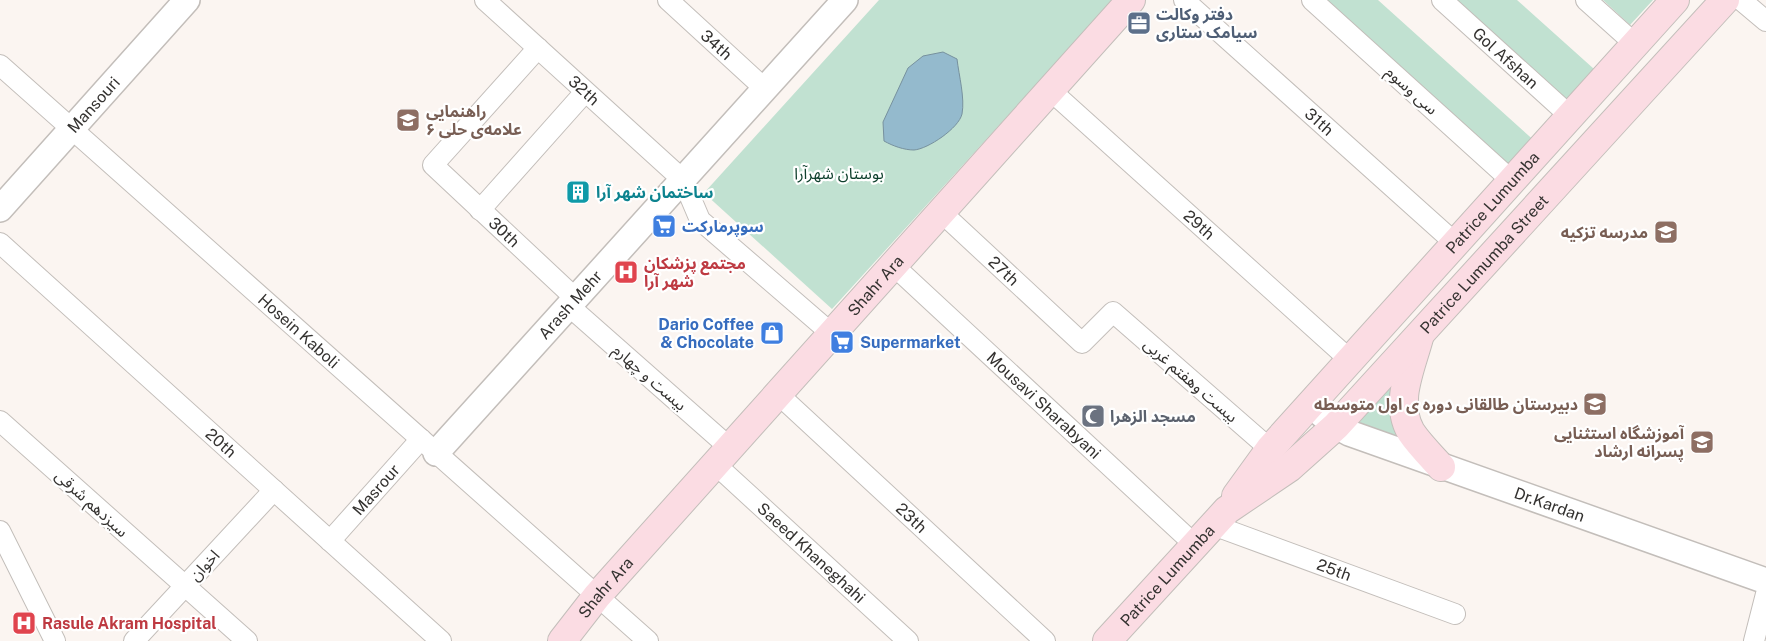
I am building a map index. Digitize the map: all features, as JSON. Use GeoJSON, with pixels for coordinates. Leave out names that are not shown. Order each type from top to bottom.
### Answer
{"type":"FeatureCollection","features":[{"type":"Feature","properties":{"kind":"main road","name":"Shahr Ara"},"geometry":{"type":"LineString","coordinates":[[562,641],[597,596],[1131,0]]}},
{"type":"Feature","properties":{"kind":"main road","name":"Patrice Lumumba"},"geometry":{"type":"LineString","coordinates":[[1107,641],[1211,526],[1270,449],[1675,0]]}},
{"type":"Feature","properties":{"kind":"main road","name":"Patrice Lumumba Street"},"geometry":{"type":"LineString","coordinates":[[1211,526],[1289,468],[1336,426],[1725,0]]}},
{"type":"Feature","properties":{"kind":"main road"},"geometry":{"type":"LineString","coordinates":[[1490,204],[1484,231],[1492,238],[1503,237],[1516,228]]}},
{"type":"Feature","properties":{"kind":"main road"},"geometry":{"type":"LineString","coordinates":[[1421,332],[1404,393],[1404,414],[1411,432],[1441,467]]}},
{"type":"Feature","properties":{"kind":"street","name":"Mansouri"},"geometry":{"type":"LineString","coordinates":[[0,209],[186,0]]}},
{"type":"Feature","properties":{"kind":"street","name":"32th"},"geometry":{"type":"LineString","coordinates":[[485,0],[683,180]]}},
{"type":"Feature","properties":{"kind":"street","name":"34th"},"geometry":{"type":"LineString","coordinates":[[668,0],[765,88]]}},
{"type":"Feature","properties":{"kind":"street","name":"Arash Mehr"},"geometry":{"type":"LineString","coordinates":[[428,446],[572,302],[845,0]]}},
{"type":"Feature","properties":{"kind":"street","name":"31th"},"geometry":{"type":"LineString","coordinates":[[1184,0],[1455,243]]}},
{"type":"Feature","properties":{"kind":"street","name":"سی وسوم"},"geometry":{"type":"LineString","coordinates":[[1312,0],[1512,180]]}},
{"type":"Feature","properties":{"kind":"street","name":"Gol Afshan"},"geometry":{"type":"LineString","coordinates":[[1442,0],[1570,116]]}},
{"type":"Feature","properties":{"kind":"street"},"geometry":{"type":"LineString","coordinates":[[1586,0],[1635,44]]}},
{"type":"Feature","properties":{"kind":"street"},"geometry":{"type":"LineString","coordinates":[[1741,0],[1766,21]]}},
{"type":"Feature","properties":{"kind":"street","name":"30th"},"geometry":{"type":"LineString","coordinates":[[538,48],[434,165],[572,302]]}},
{"type":"Feature","properties":{"kind":"street","name":"Hosein Kaboli"},"geometry":{"type":"LineString","coordinates":[[0,65],[648,641]]}},
{"type":"Feature","properties":{"kind":"street","name":"29th"},"geometry":{"type":"LineString","coordinates":[[1050,90],[1350,360]]}},
{"type":"Feature","properties":{"kind":"street"},"geometry":{"type":"LineString","coordinates":[[480,210],[586,92]]}},
{"type":"Feature","properties":{"kind":"street"},"geometry":{"type":"LineString","coordinates":[[683,180],[700,220],[832,334]]}},
{"type":"Feature","properties":{"kind":"street","name":"27th"},"geometry":{"type":"LineString","coordinates":[[941,212],[1082,343]]}},
{"type":"Feature","properties":{"kind":"street","name":"20th"},"geometry":{"type":"LineString","coordinates":[[0,243],[441,641]]}},
{"type":"Feature","properties":{"kind":"street","name":"Mousavi Sharabyani"},"geometry":{"type":"LineString","coordinates":[[893,265],[1211,526]]}},
{"type":"Feature","properties":{"kind":"street","name":"بیست و چهارم"},"geometry":{"type":"LineString","coordinates":[[572,302],[723,456]]}},
{"type":"Feature","properties":{"kind":"street","name":"بیست وهفتم غربی"},"geometry":{"type":"LineString","coordinates":[[1082,343],[1113,312],[1270,449]]}},
{"type":"Feature","properties":{"kind":"street","name":"23th"},"geometry":{"type":"LineString","coordinates":[[778,394],[1045,641]]}},
{"type":"Feature","properties":{"kind":"street","name":"Dr.Kardan"},"geometry":{"type":"LineString","coordinates":[[1310,405],[1336,426],[1441,467],[1766,581]]}},
{"type":"Feature","properties":{"kind":"street","name":"سیزدهم شرقی"},"geometry":{"type":"LineString","coordinates":[[0,420],[247,641]]}},
{"type":"Feature","properties":{"kind":"street","name":"Masrour"},"geometry":{"type":"LineString","coordinates":[[330,541],[428,446]]}},
{"type":"Feature","properties":{"kind":"street","name":"Saeed Khaneghahi"},"geometry":{"type":"LineString","coordinates":[[723,456],[908,641]]}},
{"type":"Feature","properties":{"kind":"street","name":"اخوان"},"geometry":{"type":"LineString","coordinates":[[134,641],[274,490]]}},
{"type":"Feature","properties":{"kind":"street","name":"25th"},"geometry":{"type":"LineString","coordinates":[[1211,526],[1454,614]]}},
{"type":"Feature","properties":{"kind":"street"},"geometry":{"type":"LineString","coordinates":[[0,531],[55,641]]}},
{"type":"Feature","properties":{"kind":"street"},"geometry":{"type":"LineString","coordinates":[[1754,641],[1766,594]]}},
{"type":"Feature","properties":{"kind":"green space","name":"بوستان شهرآرا"},"geometry":{"type":"Polygon","coordinates":[[[879,0],[1113,0],[832,309],[704,193],[879,0]]]}},
{"type":"Feature","properties":{"kind":"green space"},"geometry":{"type":"Polygon","coordinates":[[[1325,0],[1378,0],[1538,144],[1514,170],[1325,0]]]}},
{"type":"Feature","properties":{"kind":"green space"},"geometry":{"type":"Polygon","coordinates":[[[1450,0],[1517,0],[1594,69],[1564,102],[1450,0]]]}},
{"type":"Feature","properties":{"kind":"green space"},"geometry":{"type":"Polygon","coordinates":[[[1603,0],[1653,0],[1630,25],[1603,0]]]}},
{"type":"Feature","properties":{"kind":"green space"},"geometry":{"type":"Polygon","coordinates":[[[1391,377],[1399,440],[1350,418],[1391,377]]]}},
{"type":"Feature","properties":{"kind":"water"},"geometry":{"type":"Polygon","coordinates":[[[943,52],[957,59],[963,101],[960,120],[942,137],[920,149],[902,148],[884,141],[883,122],[908,68],[923,56],[943,52]]]}},
{"type":"Feature","properties":{"kind":"place","name":"دفتر وکالت سیامک ستاری"},"geometry":{"type":"Point","coordinates":[1139,23]}},
{"type":"Feature","properties":{"kind":"place","name":"راهنمایی علامه‌ی حلی ۶"},"geometry":{"type":"Point","coordinates":[408,120]}},
{"type":"Feature","properties":{"kind":"place","name":"ساختمان شهر آرا"},"geometry":{"type":"Point","coordinates":[578,192]}},
{"type":"Feature","properties":{"kind":"place","name":"سوپرماركت"},"geometry":{"type":"Point","coordinates":[664,226]}},
{"type":"Feature","properties":{"kind":"place","name":"مدرسه تزکیه"},"geometry":{"type":"Point","coordinates":[1666,232]}},
{"type":"Feature","properties":{"kind":"place","name":"مجتمع پزشکان شهر آرا"},"geometry":{"type":"Point","coordinates":[626,272]}},
{"type":"Feature","properties":{"kind":"place","name":"Dario Coffee & Chocolate"},"geometry":{"type":"Point","coordinates":[772,333]}},
{"type":"Feature","properties":{"kind":"place","name":"Supermarket"},"geometry":{"type":"Point","coordinates":[842,342]}},
{"type":"Feature","properties":{"kind":"place","name":"دبیرستان طالقانی دوره ی اول متوسطه"},"geometry":{"type":"Point","coordinates":[1595,404]}},
{"type":"Feature","properties":{"kind":"place","name":"مسجد الزهرا"},"geometry":{"type":"Point","coordinates":[1093,416]}},
{"type":"Feature","properties":{"kind":"place","name":"آموزشگاه استثنایی پسرانه ارشاد"},"geometry":{"type":"Point","coordinates":[1702,442]}},
{"type":"Feature","properties":{"kind":"place","name":"Rasule Akram Hospital"},"geometry":{"type":"Point","coordinates":[24,623]}}]}
